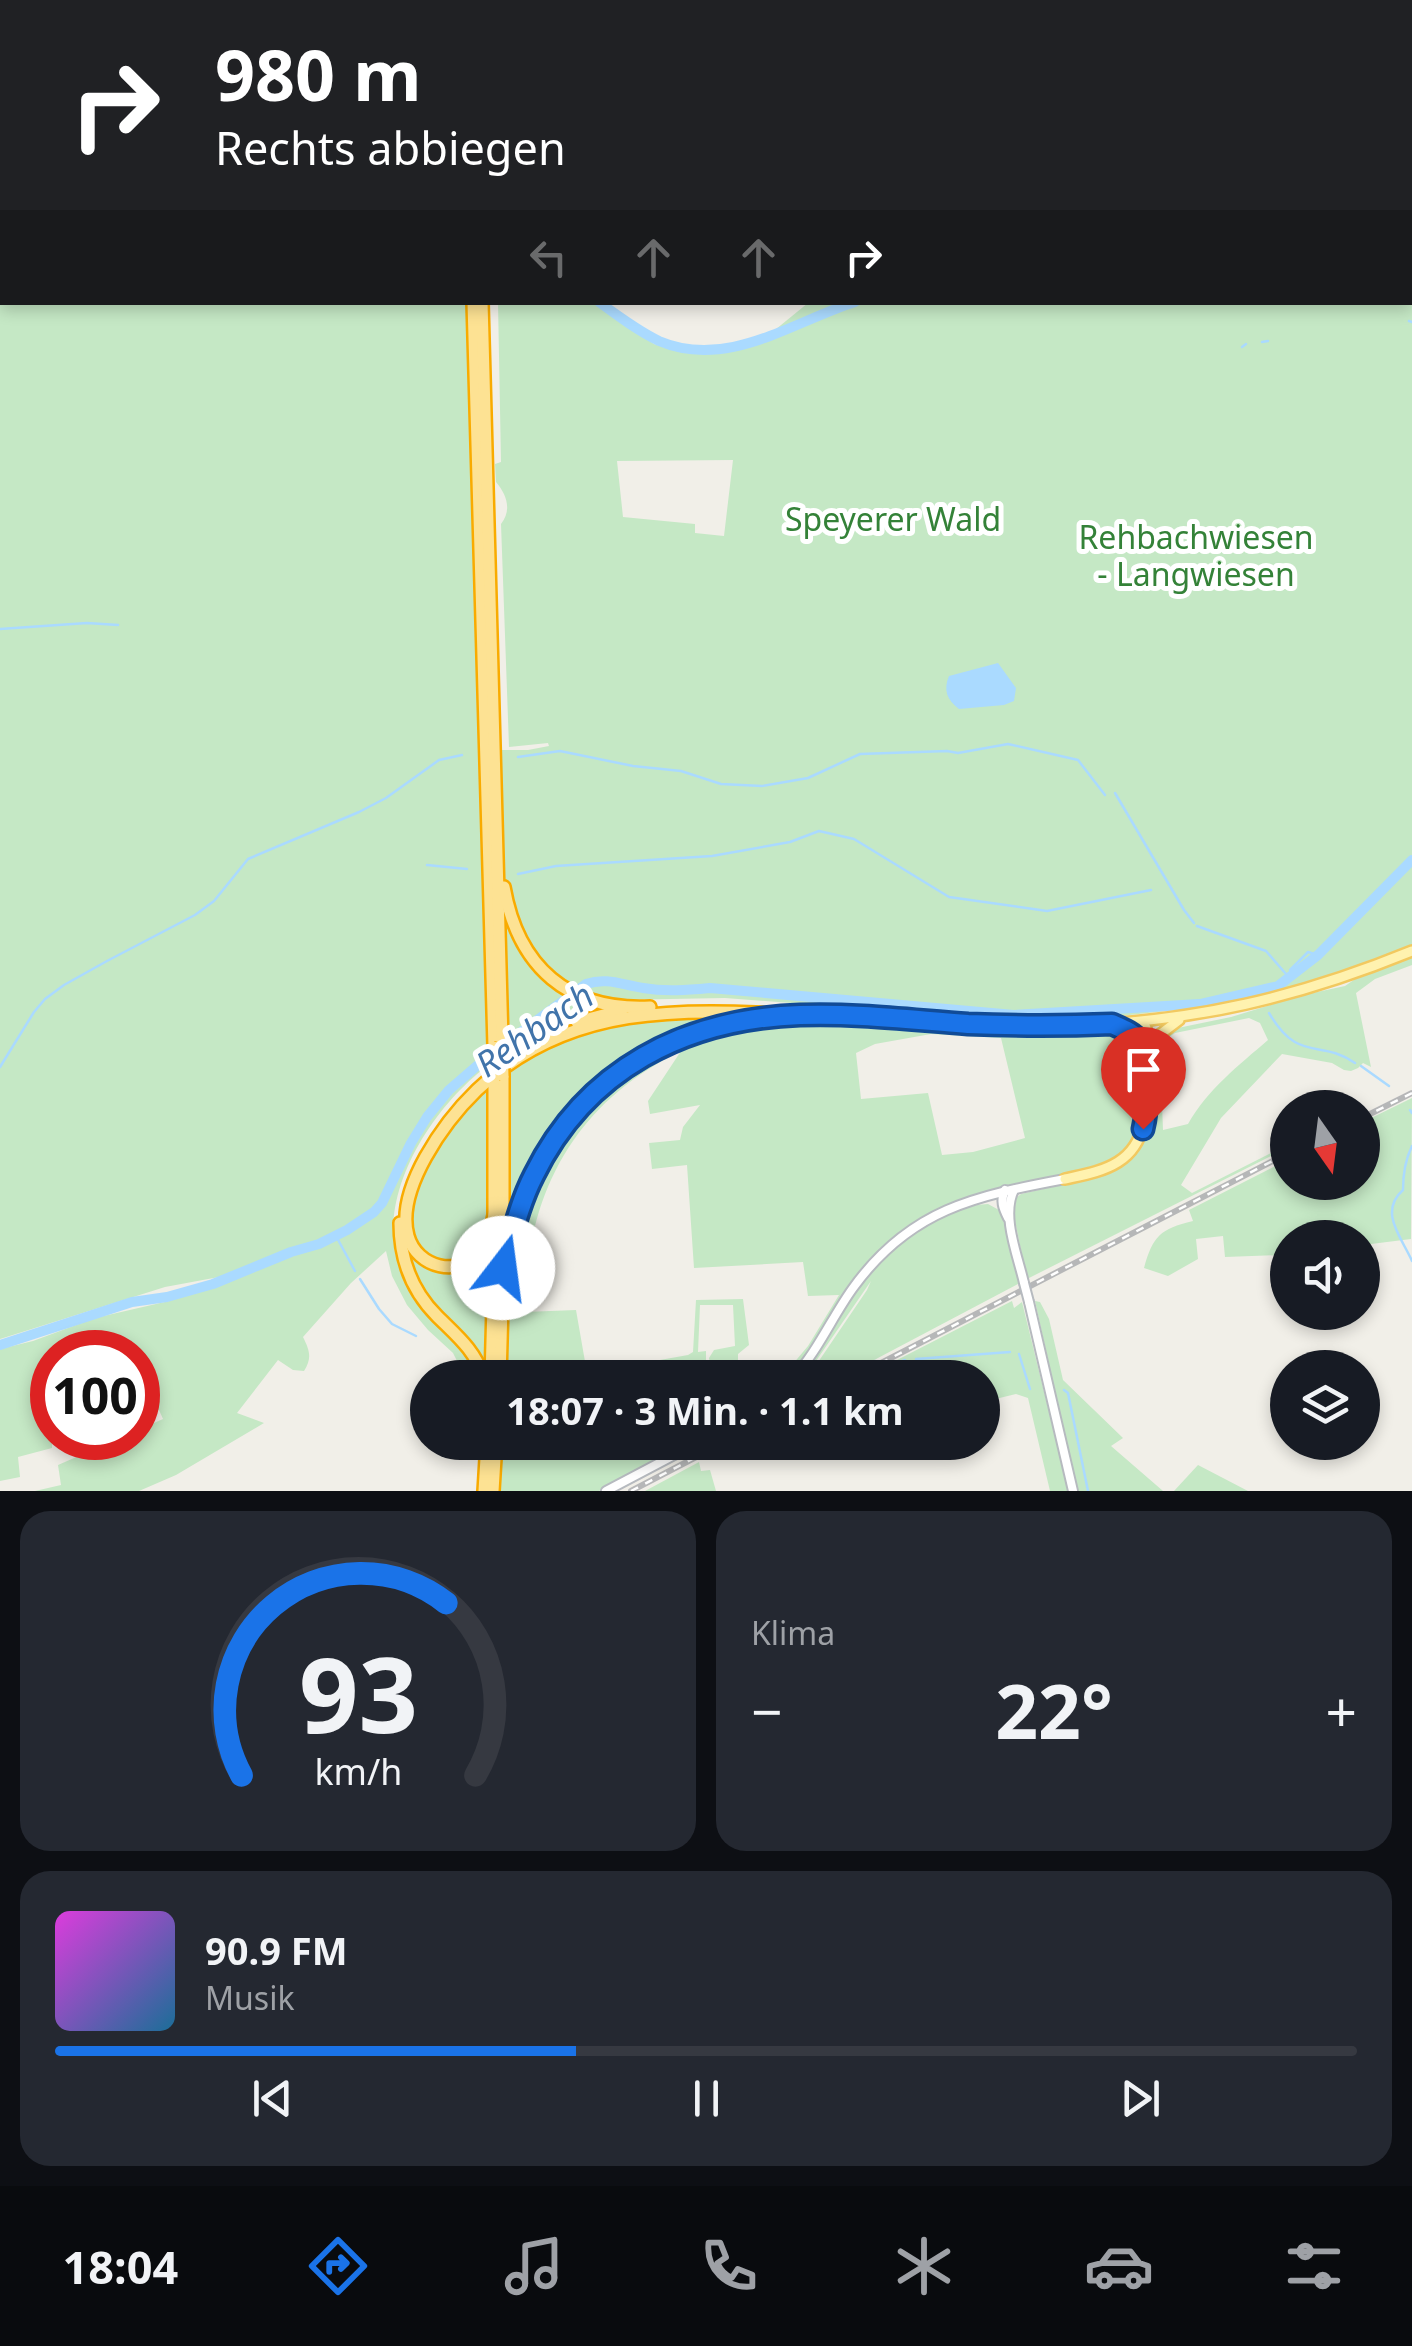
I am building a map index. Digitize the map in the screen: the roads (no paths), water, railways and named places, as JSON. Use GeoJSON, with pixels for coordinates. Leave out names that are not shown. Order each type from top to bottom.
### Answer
{"type":"FeatureCollection","features":[{"type":"Feature","properties":{"kind":"highway"},"geometry":{"type":"LineString","coordinates":[[474,305],[499,1078],[500,1360]]}},
{"type":"Feature","properties":{"kind":"highway"},"geometry":{"type":"LineString","coordinates":[[482,305],[491,807]]}},
{"type":"Feature","properties":{"kind":"highway"},"geometry":{"type":"LineString","coordinates":[[492,824],[508,910],[518,936],[538,967],[579,996],[605,1004],[641,1007],[724,1004],[983,1024],[1072,1026]]}},
{"type":"Feature","properties":{"kind":"highway"},"geometry":{"type":"LineString","coordinates":[[497,848],[498,1044]]}},
{"type":"Feature","properties":{"kind":"highway"},"geometry":{"type":"LineString","coordinates":[[477,1360],[466,1342],[422,1298],[405,1262],[400,1215],[414,1165],[458,1099],[506,1057],[571,1024],[641,1007]]}},
{"type":"Feature","properties":{"kind":"highway"},"geometry":{"type":"LineString","coordinates":[[495,1210],[486,1245],[463,1265],[446,1267],[431,1263],[418,1254],[409,1240],[406,1224],[411,1196],[430,1148],[467,1100],[498,1072],[546,1042],[575,1030],[633,1016],[690,1011],[921,1020]]}},
{"type":"Feature","properties":{"kind":"highway"},"geometry":{"type":"LineString","coordinates":[[503,1268],[518,1212],[541,1160],[574,1114],[605,1083],[648,1053],[687,1035],[743,1021],[801,1015]]}},
{"type":"Feature","properties":{"kind":"highway"},"geometry":{"type":"LineString","coordinates":[[489,1360],[499,1078]]}},
{"type":"Feature","properties":{"kind":"highway"},"geometry":{"type":"LineString","coordinates":[[484,1491],[486,1460]]}},
{"type":"Feature","properties":{"kind":"highway"},"geometry":{"type":"LineString","coordinates":[[492,1491],[495,1460]]}},
{"type":"Feature","properties":{"kind":"main road"},"geometry":{"type":"LineString","coordinates":[[1072,1026],[1143,1022],[1226,1010],[1297,992],[1412,951]]}},
{"type":"Feature","properties":{"kind":"main road"},"geometry":{"type":"LineString","coordinates":[[1145,1063],[1154,1039],[1186,1017]]}},
{"type":"Feature","properties":{"kind":"main road"},"geometry":{"type":"LineString","coordinates":[[1143,1022],[1139,1041],[1145,1063]]}},
{"type":"Feature","properties":{"kind":"main road"},"geometry":{"type":"LineString","coordinates":[[808,1360],[874,1261],[919,1223],[977,1197],[1104,1170],[1134,1148],[1146,1118],[1143,1022]]}},
{"type":"Feature","properties":{"kind":"main road"},"geometry":{"type":"LineString","coordinates":[[1112,1024],[1139,1041]]}},
{"type":"Feature","properties":{"kind":"main road"},"geometry":{"type":"LineString","coordinates":[[1010,1222],[1002,1208],[1002,1197],[1011,1191]]}},
{"type":"Feature","properties":{"kind":"main road"},"geometry":{"type":"LineString","coordinates":[[1011,1191],[1010,1222],[1073,1491]]}},
{"type":"Feature","properties":{"kind":"main road"},"geometry":{"type":"LineString","coordinates":[[977,1197],[1002,1208]]}},
{"type":"Feature","properties":{"kind":"main road"},"geometry":{"type":"LineString","coordinates":[[606,1491],[665,1460]]}},
{"type":"Feature","properties":{"kind":"water"},"geometry":{"type":"Polygon","coordinates":[[[998,663],[1016,688],[1014,701],[959,709],[952,702],[946,690],[949,676],[998,663]]]}},
{"type":"Feature","properties":{"kind":"waterway"},"geometry":{"type":"LineString","coordinates":[[603,305],[659,341],[709,350],[759,340],[847,305]]}},
{"type":"Feature","properties":{"kind":"waterway"},"geometry":{"type":"LineString","coordinates":[[1262,342],[1268,341]]}},
{"type":"Feature","properties":{"kind":"waterway"},"geometry":{"type":"LineString","coordinates":[[1242,347],[1246,344]]}},
{"type":"Feature","properties":{"kind":"waterway"},"geometry":{"type":"LineString","coordinates":[[0,629],[87,623],[118,625]]}},
{"type":"Feature","properties":{"kind":"waterway"},"geometry":{"type":"LineString","coordinates":[[518,757],[560,751],[681,771],[721,784],[762,786],[808,778],[860,754],[958,753],[1008,744],[1078,760],[1105,795]]}},
{"type":"Feature","properties":{"kind":"waterway"},"geometry":{"type":"LineString","coordinates":[[0,1067],[45,999],[195,915],[214,901],[248,859],[359,812],[439,760],[462,755]]}},
{"type":"Feature","properties":{"kind":"waterway"},"geometry":{"type":"LineString","coordinates":[[1115,793],[1194,923]]}},
{"type":"Feature","properties":{"kind":"waterway"},"geometry":{"type":"LineString","coordinates":[[518,874],[556,866],[712,856],[790,842],[819,831],[854,839],[949,897],[1047,911],[1151,890]]}},
{"type":"Feature","properties":{"kind":"waterway","name":"Rehbach"},"geometry":{"type":"LineString","coordinates":[[0,1345],[132,1302],[213,1284],[347,1230],[382,1203],[411,1143],[449,1090],[586,984],[608,981],[669,990],[710,988],[1014,1015],[1200,1004],[1278,986],[1318,955],[1412,860]]}},
{"type":"Feature","properties":{"kind":"waterway"},"geometry":{"type":"LineString","coordinates":[[427,865],[467,869]]}},
{"type":"Feature","properties":{"kind":"waterway"},"geometry":{"type":"LineString","coordinates":[[1197,926],[1266,951],[1286,974]]}},
{"type":"Feature","properties":{"kind":"waterway"},"geometry":{"type":"LineString","coordinates":[[1290,970],[1308,952],[1318,955]]}},
{"type":"Feature","properties":{"kind":"waterway"},"geometry":{"type":"LineString","coordinates":[[1269,1013],[1280,1029],[1300,1045],[1355,1063]]}},
{"type":"Feature","properties":{"kind":"waterway"},"geometry":{"type":"LineString","coordinates":[[1361,1066],[1389,1086]]}},
{"type":"Feature","properties":{"kind":"waterway"},"geometry":{"type":"LineString","coordinates":[[1412,1146],[1403,1190],[1392,1207],[1394,1225],[1412,1261]]}},
{"type":"Feature","properties":{"kind":"waterway"},"geometry":{"type":"LineString","coordinates":[[336,1236],[355,1271]]}},
{"type":"Feature","properties":{"kind":"waterway"},"geometry":{"type":"LineString","coordinates":[[360,1279],[392,1324],[416,1336]]}},
{"type":"Feature","properties":{"kind":"waterway"},"geometry":{"type":"LineString","coordinates":[[916,1359],[1010,1352]]}},
{"type":"Feature","properties":{"kind":"waterway"},"geometry":{"type":"LineString","coordinates":[[1019,1354],[1030,1389]]}},
{"type":"Feature","properties":{"kind":"waterway"},"geometry":{"type":"LineString","coordinates":[[1064,1390],[1068,1393],[1088,1491]]}},
{"type":"Feature","properties":{"kind":"railway"},"geometry":{"type":"LineString","coordinates":[[1380,1109],[1412,1093]]}},
{"type":"Feature","properties":{"kind":"railway"},"geometry":{"type":"LineString","coordinates":[[887,1360],[1270,1162]]}},
{"type":"Feature","properties":{"kind":"railway"},"geometry":{"type":"LineString","coordinates":[[631,1491],[690,1460]]}},
{"type":"Feature","properties":{"kind":"park label","name":"Speyerer Wald"},"geometry":{"type":"Point","coordinates":[893,518]}},
{"type":"Feature","properties":{"kind":"park label","name":"Rehbachwiesen - Langwiesen"},"geometry":{"type":"Point","coordinates":[1196,554]}}]}
